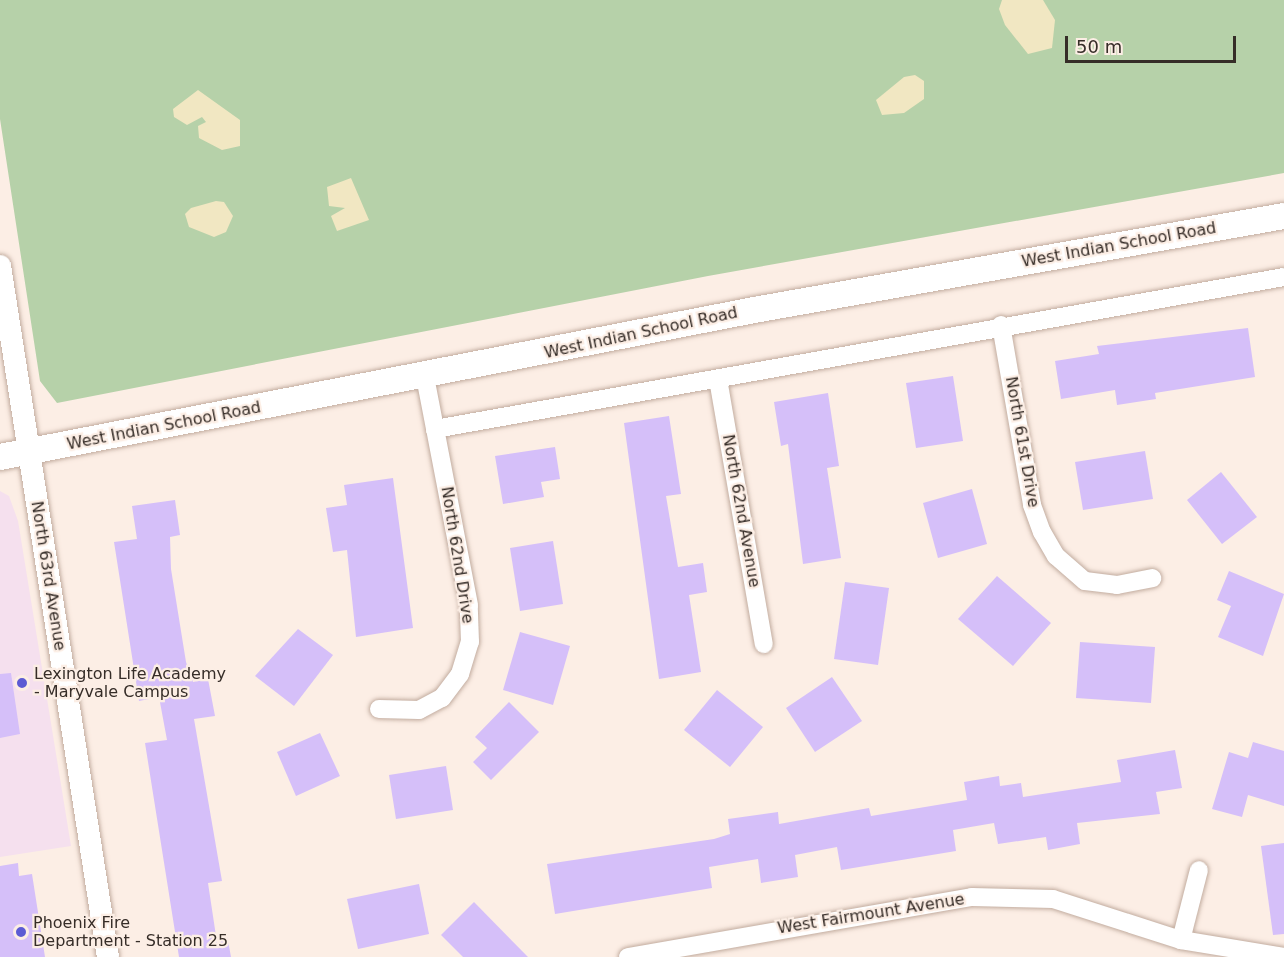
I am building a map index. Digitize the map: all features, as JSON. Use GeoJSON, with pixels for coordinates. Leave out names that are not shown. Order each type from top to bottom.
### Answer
{"type":"FeatureCollection","features":[{"type":"Feature","properties":{"kind":"main road","name":"West Indian School Road"},"geometry":{"type":"LineString","coordinates":[[0,457],[425,377],[754,310],[1284,216]]}},
{"type":"Feature","properties":{"kind":"street","name":"North 63rd Avenue"},"geometry":{"type":"LineString","coordinates":[[0,266],[108,957]]}},
{"type":"Feature","properties":{"kind":"street"},"geometry":{"type":"LineString","coordinates":[[435,429],[718,379],[1001,325],[1284,277]]}},
{"type":"Feature","properties":{"kind":"street","name":"North 61st Drive"},"geometry":{"type":"LineString","coordinates":[[1001,325],[1032,505],[1042,532],[1056,556],[1085,581],[1117,585],[1152,578]]}},
{"type":"Feature","properties":{"kind":"street","name":"North 62nd Drive"},"geometry":{"type":"LineString","coordinates":[[380,710],[419,710],[442,698],[460,674],[470,642],[469,605],[425,377]]}},
{"type":"Feature","properties":{"kind":"street","name":"North 62nd Avenue"},"geometry":{"type":"LineString","coordinates":[[718,379],[764,644]]}},
{"type":"Feature","properties":{"kind":"street"},"geometry":{"type":"LineString","coordinates":[[1181,940],[1199,870]]}},
{"type":"Feature","properties":{"kind":"street","name":"West Fairmount Avenue"},"geometry":{"type":"LineString","coordinates":[[628,957],[972,897],[1053,899],[1181,940],[1284,957]]}},
{"type":"Feature","properties":{"kind":"shaded area","name":"Lexington Life Academy - Maryvale Campus"},"geometry":{"type":"Polygon","coordinates":[[[0,491],[9,496],[18,521],[71,846],[0,857],[0,491]]]}},
{"type":"Feature","properties":{"kind":"green space"},"geometry":{"type":"Polygon","coordinates":[[[0,0],[1284,0],[1284,173],[708,276],[57,403],[40,381],[0,119],[0,0]]]}},
{"type":"Feature","properties":{"kind":"sand"},"geometry":{"type":"Polygon","coordinates":[[[1002,0],[1043,0],[1055,20],[1052,48],[1028,54],[1005,25],[999,9],[1002,0]]]}},
{"type":"Feature","properties":{"kind":"sand"},"geometry":{"type":"Polygon","coordinates":[[[915,75],[924,81],[924,99],[904,113],[882,115],[876,100],[904,77],[915,75]]]}},
{"type":"Feature","properties":{"kind":"sand"},"geometry":{"type":"Polygon","coordinates":[[[198,90],[240,120],[240,146],[222,150],[199,138],[198,126],[206,122],[202,117],[187,125],[174,117],[173,109],[198,90]]]}},
{"type":"Feature","properties":{"kind":"sand"},"geometry":{"type":"Polygon","coordinates":[[[351,178],[369,220],[337,231],[331,216],[345,208],[329,206],[327,187],[351,178]]]}},
{"type":"Feature","properties":{"kind":"sand"},"geometry":{"type":"Polygon","coordinates":[[[216,201],[224,202],[233,216],[226,232],[214,237],[189,227],[185,214],[191,208],[216,201]]]}},
{"type":"Feature","properties":{"kind":"building"},"geometry":{"type":"Polygon","coordinates":[[[1248,328],[1255,377],[1155,393],[1156,399],[1117,405],[1115,390],[1061,399],[1055,361],[1099,354],[1097,346],[1248,328]]]}},
{"type":"Feature","properties":{"kind":"building"},"geometry":{"type":"Polygon","coordinates":[[[953,376],[963,441],[916,448],[906,383],[953,376]]]}},
{"type":"Feature","properties":{"kind":"building"},"geometry":{"type":"Polygon","coordinates":[[[828,393],[839,466],[827,468],[841,558],[803,564],[788,444],[781,446],[774,402],[828,393]]]}},
{"type":"Feature","properties":{"kind":"building"},"geometry":{"type":"Polygon","coordinates":[[[669,416],[681,494],[666,496],[678,567],[703,563],[707,592],[689,595],[701,672],[659,679],[624,423],[669,416]]]}},
{"type":"Feature","properties":{"kind":"building"},"geometry":{"type":"Polygon","coordinates":[[[555,447],[560,479],[541,482],[544,497],[503,504],[495,456],[555,447]]]}},
{"type":"Feature","properties":{"kind":"building"},"geometry":{"type":"Polygon","coordinates":[[[1145,451],[1153,499],[1083,510],[1075,462],[1145,451]]]}},
{"type":"Feature","properties":{"kind":"building"},"geometry":{"type":"Polygon","coordinates":[[[1221,472],[1257,517],[1222,544],[1187,500],[1221,472]]]}},
{"type":"Feature","properties":{"kind":"building"},"geometry":{"type":"Polygon","coordinates":[[[393,478],[413,628],[356,637],[347,550],[333,552],[326,508],[347,505],[344,485],[393,478]]]}},
{"type":"Feature","properties":{"kind":"building"},"geometry":{"type":"Polygon","coordinates":[[[972,489],[987,544],[938,558],[923,503],[972,489]]]}},
{"type":"Feature","properties":{"kind":"building"},"geometry":{"type":"Polygon","coordinates":[[[175,500],[180,535],[170,537],[171,569],[186,662],[193,682],[208,679],[215,716],[194,719],[222,881],[208,883],[216,936],[227,935],[231,957],[179,957],[145,743],[167,740],[159,697],[139,701],[114,542],[137,539],[132,506],[175,500]]]}},
{"type":"Feature","properties":{"kind":"building"},"geometry":{"type":"Polygon","coordinates":[[[553,541],[563,604],[520,611],[510,548],[553,541]]]}},
{"type":"Feature","properties":{"kind":"building"},"geometry":{"type":"Polygon","coordinates":[[[1229,571],[1284,594],[1263,656],[1218,637],[1231,606],[1217,600],[1229,571]]]}},
{"type":"Feature","properties":{"kind":"building"},"geometry":{"type":"Polygon","coordinates":[[[997,576],[1051,623],[1013,666],[958,619],[997,576]]]}},
{"type":"Feature","properties":{"kind":"building"},"geometry":{"type":"Polygon","coordinates":[[[845,582],[889,588],[878,665],[834,659],[845,582]]]}},
{"type":"Feature","properties":{"kind":"building"},"geometry":{"type":"Polygon","coordinates":[[[298,629],[333,655],[294,706],[255,676],[298,629]]]}},
{"type":"Feature","properties":{"kind":"building"},"geometry":{"type":"Polygon","coordinates":[[[520,632],[570,646],[553,705],[503,690],[520,632]]]}},
{"type":"Feature","properties":{"kind":"building"},"geometry":{"type":"Polygon","coordinates":[[[1080,642],[1155,647],[1151,703],[1076,698],[1080,642]]]}},
{"type":"Feature","properties":{"kind":"building"},"geometry":{"type":"Polygon","coordinates":[[[11,673],[20,734],[0,738],[0,674],[11,673]]]}},
{"type":"Feature","properties":{"kind":"building"},"geometry":{"type":"Polygon","coordinates":[[[832,677],[862,721],[815,752],[786,708],[832,677]]]}},
{"type":"Feature","properties":{"kind":"building"},"geometry":{"type":"Polygon","coordinates":[[[717,690],[763,727],[730,767],[684,730],[717,690]]]}},
{"type":"Feature","properties":{"kind":"building"},"geometry":{"type":"Polygon","coordinates":[[[509,702],[539,732],[491,780],[473,762],[487,748],[475,737],[509,702]]]}},
{"type":"Feature","properties":{"kind":"building"},"geometry":{"type":"Polygon","coordinates":[[[320,733],[340,776],[296,796],[277,752],[320,733]]]}},
{"type":"Feature","properties":{"kind":"building"},"geometry":{"type":"Polygon","coordinates":[[[1253,742],[1284,751],[1284,806],[1248,795],[1242,817],[1212,809],[1229,752],[1248,758],[1253,742]]]}},
{"type":"Feature","properties":{"kind":"building"},"geometry":{"type":"Polygon","coordinates":[[[1175,750],[1182,788],[1156,792],[1160,814],[1077,823],[1080,844],[1048,850],[1046,837],[998,844],[994,823],[953,830],[956,851],[841,870],[837,847],[795,855],[798,877],[761,883],[758,859],[709,867],[712,888],[555,914],[547,864],[714,839],[730,834],[728,819],[778,812],[779,824],[869,808],[871,816],[967,800],[964,782],[999,776],[1000,786],[1021,783],[1023,797],[1121,782],[1117,760],[1175,750]]]}},
{"type":"Feature","properties":{"kind":"building"},"geometry":{"type":"Polygon","coordinates":[[[446,766],[453,810],[396,819],[389,775],[446,766]]]}},
{"type":"Feature","properties":{"kind":"building"},"geometry":{"type":"Polygon","coordinates":[[[1284,843],[1284,934],[1273,935],[1261,846],[1284,843]]]}},
{"type":"Feature","properties":{"kind":"building","name":"Phoenix Fire Department - Station 25"},"geometry":{"type":"Polygon","coordinates":[[[18,863],[19,876],[32,874],[45,957],[0,957],[0,866],[18,863]]]}},
{"type":"Feature","properties":{"kind":"building"},"geometry":{"type":"Polygon","coordinates":[[[419,884],[429,934],[358,949],[347,899],[419,884]]]}},
{"type":"Feature","properties":{"kind":"building"},"geometry":{"type":"Polygon","coordinates":[[[474,902],[528,957],[463,957],[441,935],[474,902]]]}},
{"type":"Feature","properties":{"kind":"place","name":"Lexington Life Academy - Maryvale Campus"},"geometry":{"type":"Point","coordinates":[22,683]}},
{"type":"Feature","properties":{"kind":"place","name":"Phoenix Fire Department - Station 25"},"geometry":{"type":"Point","coordinates":[21,932]}}]}
